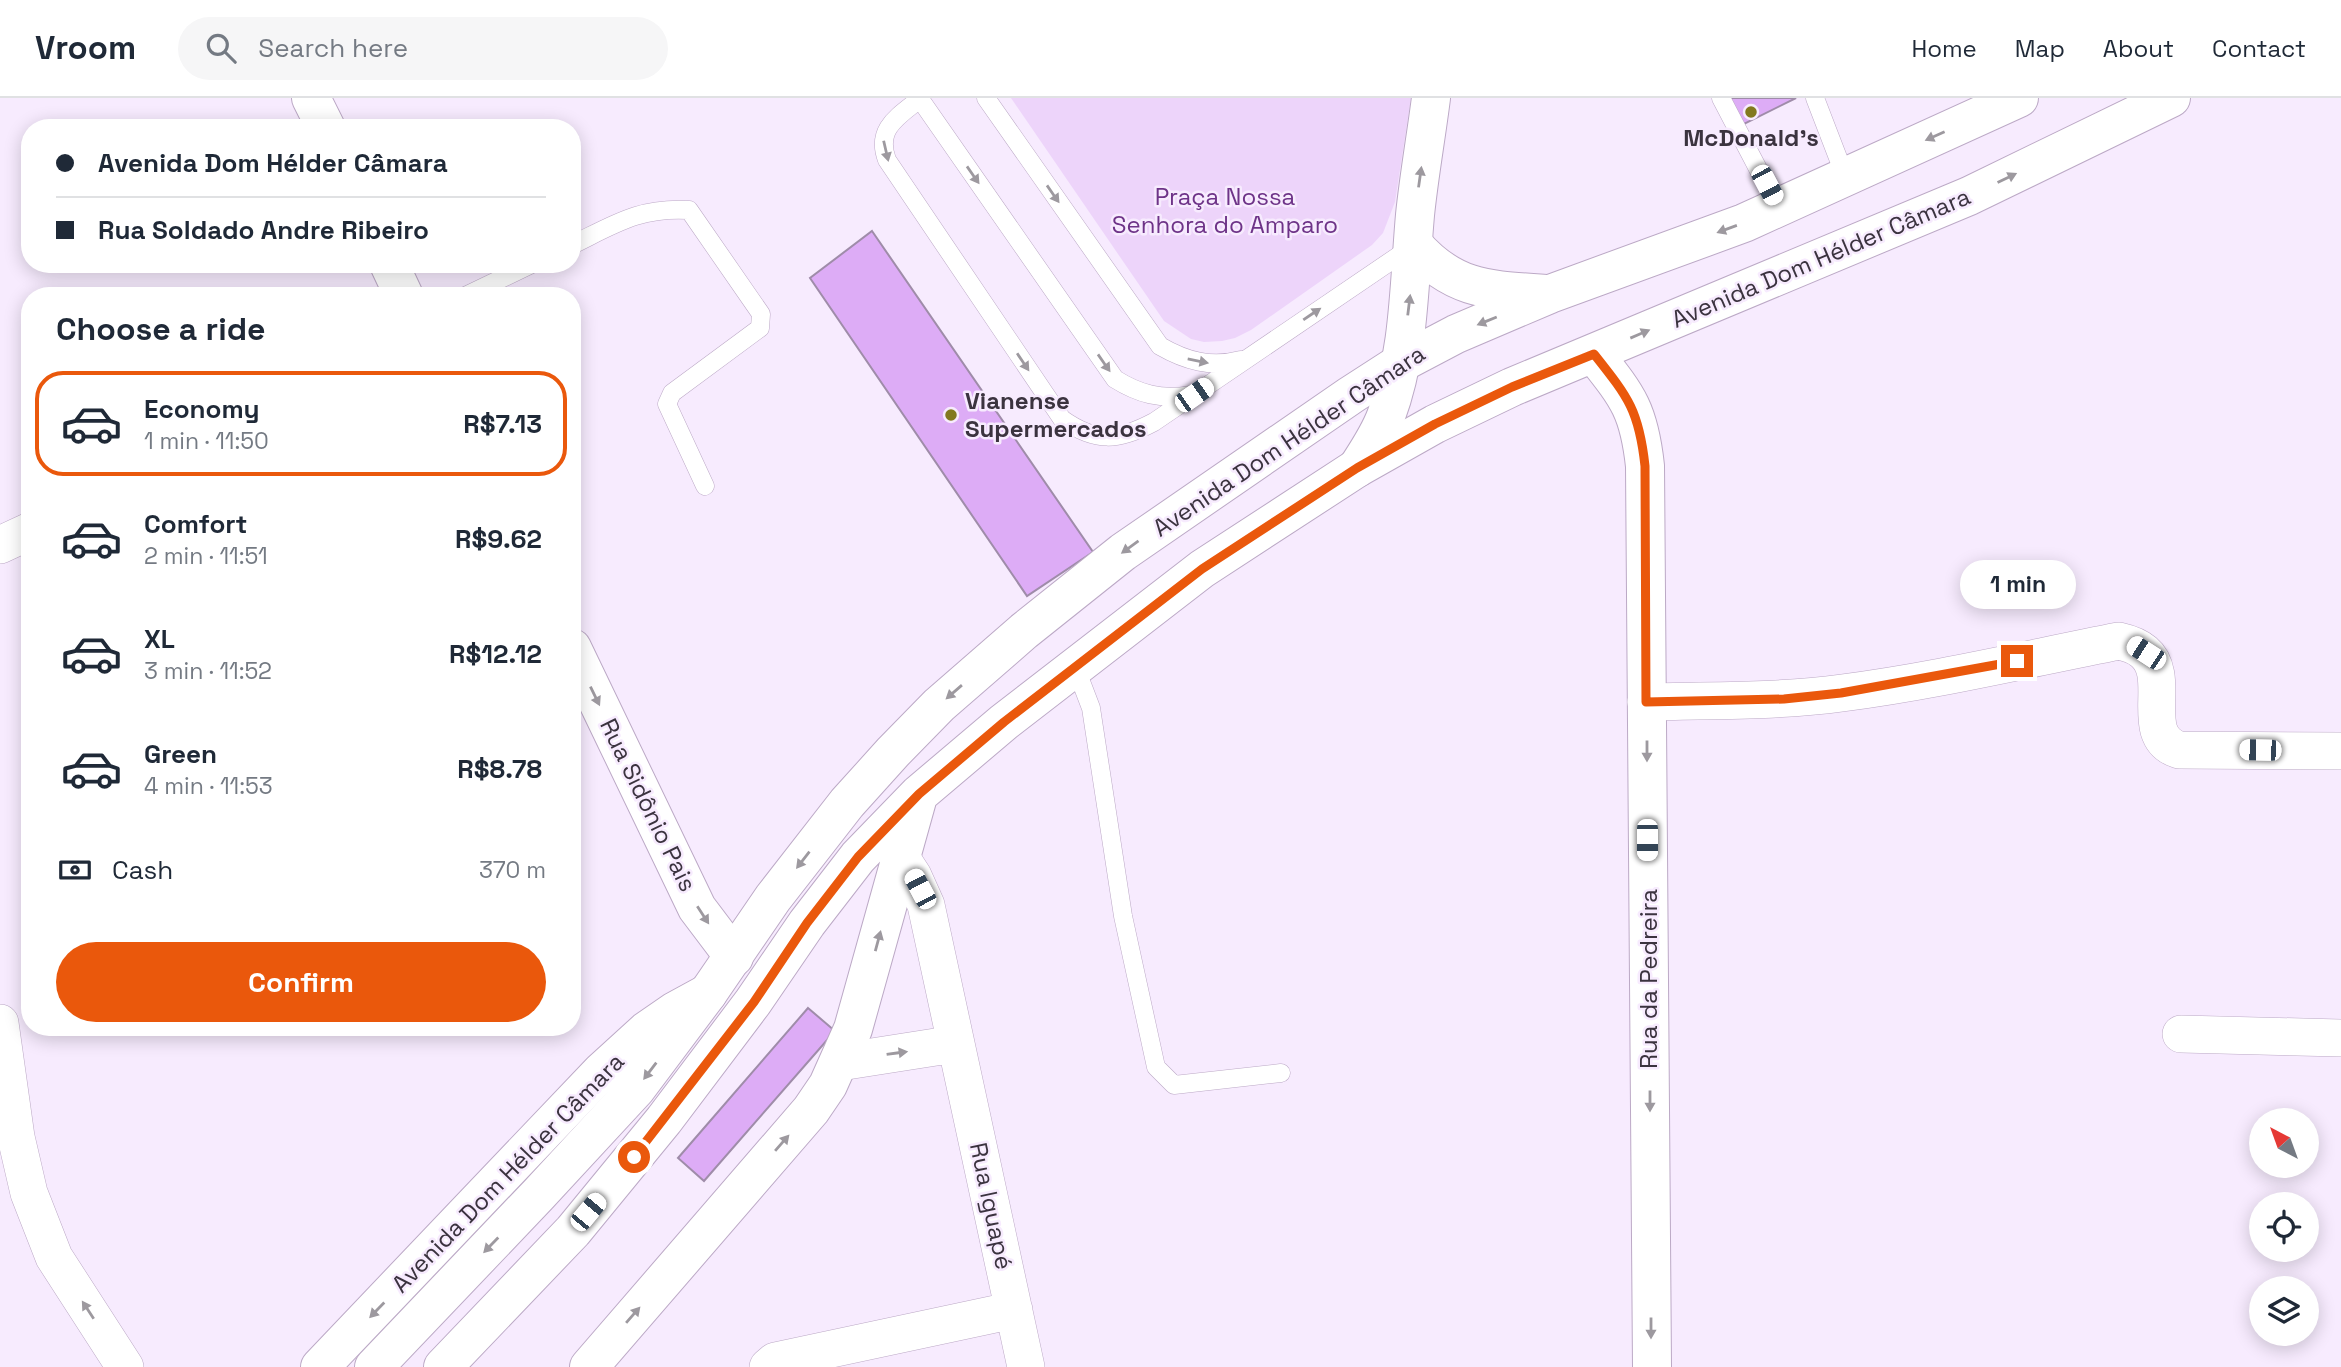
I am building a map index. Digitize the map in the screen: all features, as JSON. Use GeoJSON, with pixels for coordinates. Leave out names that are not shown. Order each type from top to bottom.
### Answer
{"type":"FeatureCollection","features":[{"type":"Feature","properties":{"kind":"main road"},"geometry":{"type":"LineString","coordinates":[[311,98],[322,119]]}},
{"type":"Feature","properties":{"kind":"main road"},"geometry":{"type":"LineString","coordinates":[[325,98],[326,119]]}},
{"type":"Feature","properties":{"kind":"main road"},"geometry":{"type":"LineString","coordinates":[[1357,468],[1379,433],[1387,414],[1399,364],[1409,307],[1415,215],[1432,98]]}},
{"type":"Feature","properties":{"kind":"main road","name":"Avenida Dom Hélder Câmara"},"geometry":{"type":"LineString","coordinates":[[374,1367],[636,1089],[734,957],[773,898],[847,803],[939,705],[1024,631],[1123,552],[1399,364],[1455,334],[1550,294],[1744,223],[2020,98]]}},
{"type":"Feature","properties":{"kind":"main road","name":"Avenida Dom Hélder Câmara"},"geometry":{"type":"LineString","coordinates":[[443,1367],[573,1231],[664,1121],[858,857],[919,794],[1004,722],[1202,569],[1357,468],[1435,424],[1512,387],[1969,196],[2171,98]]}},
{"type":"Feature","properties":{"kind":"main road"},"geometry":{"type":"LineString","coordinates":[[1414,245],[1437,269],[1456,280],[1506,291],[1550,294]]}},
{"type":"Feature","properties":{"kind":"main road","name":"Rua da Pedreira"},"geometry":{"type":"LineString","coordinates":[[1594,354],[1625,394],[1641,431],[1645,466],[1652,1367]]}},
{"type":"Feature","properties":{"kind":"main road","name":"Rua Sidônio Pais"},"geometry":{"type":"LineString","coordinates":[[581,667],[698,908],[734,957]]}},
{"type":"Feature","properties":{"kind":"main road"},"geometry":{"type":"LineString","coordinates":[[589,1367],[811,1110],[828,1085],[853,1029],[919,794]]}},
{"type":"Feature","properties":{"kind":"main road","name":"Avenida Dom Hélder Câmara"},"geometry":{"type":"LineString","coordinates":[[320,1367],[601,1072],[646,1031],[708,993]]}},
{"type":"Feature","properties":{"kind":"street"},"geometry":{"type":"LineString","coordinates":[[0,545],[21,535]]}},
{"type":"Feature","properties":{"kind":"street"},"geometry":{"type":"LineString","coordinates":[[1646,702],[1784,699],[1841,693],[1890,686],[2119,640],[2146,653],[2153,665],[2157,728],[2162,740],[2169,746],[2179,750],[2341,751]]}},
{"type":"Feature","properties":{"kind":"street","name":"Rua Iguapé"},"geometry":{"type":"LineString","coordinates":[[900,856],[920,889],[926,905],[1026,1367]]}},
{"type":"Feature","properties":{"kind":"street"},"geometry":{"type":"LineString","coordinates":[[0,1023],[3,1072],[29,1193],[54,1257],[125,1367]]}},
{"type":"Feature","properties":{"kind":"street"},"geometry":{"type":"LineString","coordinates":[[2181,1034],[2341,1038]]}},
{"type":"Feature","properties":{"kind":"street"},"geometry":{"type":"LineString","coordinates":[[840,1062],[955,1044]]}},
{"type":"Feature","properties":{"kind":"street"},"geometry":{"type":"LineString","coordinates":[[768,1367],[775,1361],[1014,1310]]}},
{"type":"Feature","properties":{"kind":"lane"},"geometry":{"type":"LineString","coordinates":[[1194,395],[1165,398],[1150,396],[1115,379],[921,98],[892,121],[886,130],[883,150],[887,160],[1062,419],[1078,430],[1097,436],[1117,437],[1137,432],[1194,395],[1414,245]]}},
{"type":"Feature","properties":{"kind":"lane"},"geometry":{"type":"LineString","coordinates":[[986,98],[1160,346],[1195,362],[1230,363],[1247,358]]}},
{"type":"Feature","properties":{"kind":"lane"},"geometry":{"type":"LineString","coordinates":[[1721,98],[1778,207]]}},
{"type":"Feature","properties":{"kind":"lane"},"geometry":{"type":"LineString","coordinates":[[1815,98],[1845,176]]}},
{"type":"Feature","properties":{"kind":"lane"},"geometry":{"type":"LineString","coordinates":[[581,241],[635,214],[665,208],[689,210],[761,314],[760,328],[672,393],[667,404],[705,486]]}},
{"type":"Feature","properties":{"kind":"lane"},"geometry":{"type":"LineString","coordinates":[[484,287],[513,273]]}},
{"type":"Feature","properties":{"kind":"lane"},"geometry":{"type":"LineString","coordinates":[[1075,666],[1091,708],[1123,916],[1156,1068],[1174,1085],[1281,1073]]}},
{"type":"Feature","properties":{"kind":"green space","name":"Praça Nossa Senhora do Amparo"},"geometry":{"type":"Polygon","coordinates":[[[1011,98],[1411,98],[1395,202],[1383,233],[1372,245],[1251,330],[1235,338],[1204,342],[1191,339],[1164,321],[1011,98]]]}},
{"type":"Feature","properties":{"kind":"building","name":"McDonald's"},"geometry":{"type":"Polygon","coordinates":[[[1726,98],[1796,98],[1740,126],[1726,98]]]}},
{"type":"Feature","properties":{"kind":"building","name":"Vianense Supermercados"},"geometry":{"type":"Polygon","coordinates":[[[872,231],[1093,552],[1027,596],[810,278],[872,231]]]}},
{"type":"Feature","properties":{"kind":"building"},"geometry":{"type":"Polygon","coordinates":[[[808,1008],[835,1031],[704,1181],[678,1158],[808,1008]]]}},
{"type":"Feature","properties":{"kind":"place","name":"McDonald's"},"geometry":{"type":"Point","coordinates":[1751,112]}},
{"type":"Feature","properties":{"kind":"place","name":"Vianense Supermercados"},"geometry":{"type":"Point","coordinates":[951,415]}},
{"type":"Feature","properties":{"kind":"route"},"geometry":{"type":"LineString","coordinates":[[634,1157],[754,1002],[807,923],[858,857],[919,794],[1004,722],[1202,569],[1357,468],[1435,424],[1512,387],[1594,354],[1625,394],[1641,431],[1645,466],[1646,702],[1784,699],[1841,693],[2017,661]]}}]}
